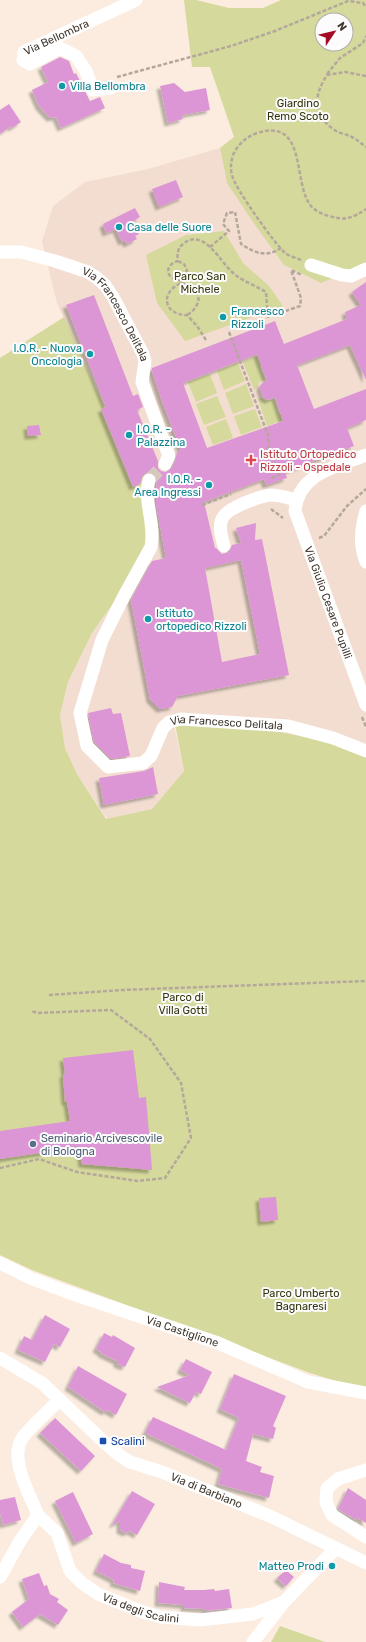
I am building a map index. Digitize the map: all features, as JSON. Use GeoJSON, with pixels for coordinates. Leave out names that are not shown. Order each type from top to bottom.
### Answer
{"type":"FeatureCollection","features":[{"type":"Feature","properties":{"kind":"street","name":"Via Bellombra"},"geometry":{"type":"LineString","coordinates":[[112,83],[93,90],[86,71],[76,56],[60,48],[30,64],[23,60],[24,52],[136,0]]}},
{"type":"Feature","properties":{"kind":"street","name":"Via Francesco Delitala"},"geometry":{"type":"LineString","coordinates":[[0,252],[21,252],[55,261],[88,272],[104,285],[113,297],[143,354],[145,361],[142,382],[169,456],[165,464]]}},
{"type":"Feature","properties":{"kind":"street"},"geometry":{"type":"LineString","coordinates":[[308,270],[351,276],[366,269]]}},
{"type":"Feature","properties":{"kind":"street"},"geometry":{"type":"LineString","coordinates":[[224,546],[221,523],[222,517],[228,511],[243,503],[263,496],[272,495],[296,500],[303,487],[315,476],[366,455]]}},
{"type":"Feature","properties":{"kind":"street","name":"Via Francesco Delitala"},"geometry":{"type":"LineString","coordinates":[[149,480],[147,487],[152,526],[151,547],[102,640],[80,713],[86,746],[108,767],[143,762],[151,756],[163,728],[169,722],[180,719],[288,726],[333,738],[366,751]]}},
{"type":"Feature","properties":{"kind":"street","name":"Via Giulio Cesare Pupilli"},"geometry":{"type":"LineString","coordinates":[[296,500],[295,511],[363,709]]}},
{"type":"Feature","properties":{"kind":"street"},"geometry":{"type":"LineString","coordinates":[[366,511],[360,540],[366,562]]}},
{"type":"Feature","properties":{"kind":"street","name":"Via Castiglione"},"geometry":{"type":"LineString","coordinates":[[0,1263],[30,1278],[67,1292],[218,1343],[308,1382],[366,1393]]}},
{"type":"Feature","properties":{"kind":"street","name":"Via di Barbiano"},"geometry":{"type":"LineString","coordinates":[[0,1358],[42,1383],[119,1455],[130,1462],[162,1472],[272,1517],[366,1563]]}},
{"type":"Feature","properties":{"kind":"street"},"geometry":{"type":"LineString","coordinates":[[0,1577],[20,1541],[38,1515],[21,1474],[18,1457],[22,1438],[60,1400]]}},
{"type":"Feature","properties":{"kind":"street"},"geometry":{"type":"LineString","coordinates":[[366,1470],[338,1479],[327,1488],[326,1502],[332,1515],[366,1537]]}},
{"type":"Feature","properties":{"kind":"street","name":"Via degli Scalini"},"geometry":{"type":"LineString","coordinates":[[38,1515],[57,1533],[70,1571],[82,1583],[98,1594],[143,1612],[161,1617],[200,1620],[253,1614],[284,1602]]}},
{"type":"Feature","properties":{"kind":"street","name":"Via degli Scalini"},"geometry":{"type":"LineString","coordinates":[[253,1642],[284,1602],[335,1549]]}},
{"type":"Feature","properties":{"kind":"path"},"geometry":{"type":"LineString","coordinates":[[112,83],[275,31],[348,1],[362,3],[366,8]]}},
{"type":"Feature","properties":{"kind":"path"},"geometry":{"type":"LineString","coordinates":[[366,36],[363,43],[340,58],[326,75],[319,88],[317,106],[321,118],[334,130],[351,137],[366,147]]}},
{"type":"Feature","properties":{"kind":"path"},"geometry":{"type":"LineString","coordinates":[[326,75],[346,72],[366,76]]}},
{"type":"Feature","properties":{"kind":"path"},"geometry":{"type":"LineString","coordinates":[[308,270],[285,253],[248,204],[232,177],[230,165],[242,140],[257,133],[274,131],[283,134],[290,140],[297,153],[302,187],[311,206],[324,215],[341,220],[357,215],[366,209]]}},
{"type":"Feature","properties":{"kind":"path"},"geometry":{"type":"LineString","coordinates":[[210,247],[229,231],[223,224],[227,213],[235,212],[241,244],[255,253],[273,254],[281,248]]}},
{"type":"Feature","properties":{"kind":"path"},"geometry":{"type":"LineString","coordinates":[[178,261],[177,257],[179,248],[186,242],[192,240],[197,241],[210,247],[219,254],[231,271],[266,292],[268,318]]}},
{"type":"Feature","properties":{"kind":"path"},"geometry":{"type":"LineString","coordinates":[[178,261],[184,264],[187,270],[185,276],[180,280],[175,280],[170,277],[168,272],[169,266],[173,262],[178,261]]}},
{"type":"Feature","properties":{"kind":"path"},"geometry":{"type":"LineString","coordinates":[[274,315],[300,306],[301,298],[291,270],[308,270]]}},
{"type":"Feature","properties":{"kind":"path"},"geometry":{"type":"LineString","coordinates":[[180,280],[181,284]]}},
{"type":"Feature","properties":{"kind":"path"},"geometry":{"type":"LineString","coordinates":[[181,284],[188,285],[195,289],[198,296],[198,304],[194,311],[187,315],[178,315],[171,311],[167,303],[167,294],[172,287],[181,284]]}},
{"type":"Feature","properties":{"kind":"path"},"geometry":{"type":"LineString","coordinates":[[187,315],[197,326],[206,340]]}},
{"type":"Feature","properties":{"kind":"path"},"geometry":{"type":"LineString","coordinates":[[229,332],[268,435],[269,448],[279,475],[269,479]]}},
{"type":"Feature","properties":{"kind":"path"},"geometry":{"type":"LineString","coordinates":[[306,542],[324,536],[347,506],[366,489]]}},
{"type":"Feature","properties":{"kind":"path"},"geometry":{"type":"LineString","coordinates":[[267,507],[282,516],[286,521]]}},
{"type":"Feature","properties":{"kind":"path"},"geometry":{"type":"LineString","coordinates":[[363,709],[366,727]]}},
{"type":"Feature","properties":{"kind":"path"},"geometry":{"type":"LineString","coordinates":[[49,995],[122,990],[366,981]]}},
{"type":"Feature","properties":{"kind":"path"},"geometry":{"type":"LineString","coordinates":[[0,1168],[39,1159],[77,1172],[138,1181],[165,1178],[191,1138],[181,1083],[150,1039],[111,1010],[38,1013],[30,1010]]}},
{"type":"Feature","properties":{"kind":"shaded area","name":"Istituto Ortopedico Rizzoli - Ospedale"},"geometry":{"type":"Polygon","coordinates":[[[220,148],[227,183],[366,264],[366,756],[173,721],[184,771],[152,809],[107,819],[77,774],[65,748],[60,715],[68,682],[92,633],[116,599],[105,409],[57,303],[42,242],[53,206],[85,182],[148,169],[220,148]]]}},
{"type":"Feature","properties":{"kind":"green space","name":"Giardino Remo Scoto"},"geometry":{"type":"Polygon","coordinates":[[[184,0],[196,0],[229,8],[263,8],[281,0],[366,0],[366,264],[321,283],[284,265],[227,183],[220,148],[234,137],[210,67],[192,67],[184,0]]]}},
{"type":"Feature","properties":{"kind":"green space","name":"Parco San Michele"},"geometry":{"type":"Polygon","coordinates":[[[224,231],[243,263],[269,286],[283,306],[185,341],[157,303],[146,255],[186,235],[224,231]]]}},
{"type":"Feature","properties":{"kind":"green space","name":"Parco di Villa Gotti"},"geometry":{"type":"Polygon","coordinates":[[[64,317],[105,409],[124,432],[147,487],[150,539],[116,599],[92,633],[68,682],[60,715],[65,748],[77,774],[106,819],[152,809],[184,771],[175,724],[261,728],[323,741],[366,756],[366,1388],[346,1384],[310,1373],[32,1270],[0,1255],[0,358],[64,317]]]}},
{"type":"Feature","properties":{"kind":"green space"},"geometry":{"type":"Polygon","coordinates":[[[261,355],[264,365],[260,367],[265,379],[260,381],[257,388],[254,390],[243,362],[261,355]]]}},
{"type":"Feature","properties":{"kind":"green space"},"geometry":{"type":"Polygon","coordinates":[[[238,363],[245,381],[224,390],[217,371],[238,363]]]}},
{"type":"Feature","properties":{"kind":"green space"},"geometry":{"type":"Polygon","coordinates":[[[210,374],[217,393],[196,402],[188,382],[210,374]]]}},
{"type":"Feature","properties":{"kind":"green space"},"geometry":{"type":"Polygon","coordinates":[[[246,384],[254,406],[233,414],[225,393],[246,384]]]}},
{"type":"Feature","properties":{"kind":"green space"},"geometry":{"type":"Polygon","coordinates":[[[217,396],[226,417],[204,425],[196,404],[217,396]]]}},
{"type":"Feature","properties":{"kind":"green space"},"geometry":{"type":"Polygon","coordinates":[[[261,398],[266,401],[274,399],[279,414],[284,413],[286,419],[267,426],[258,399],[261,398]]]}},
{"type":"Feature","properties":{"kind":"green space"},"geometry":{"type":"Polygon","coordinates":[[[255,409],[262,427],[241,435],[234,416],[255,409]]]}},
{"type":"Feature","properties":{"kind":"green space"},"geometry":{"type":"Polygon","coordinates":[[[226,419],[233,438],[213,445],[206,427],[226,419]]]}},
{"type":"Feature","properties":{"kind":"green space"},"geometry":{"type":"Polygon","coordinates":[[[280,1626],[325,1642],[271,1642],[280,1626]]]}},
{"type":"Feature","properties":{"kind":"building"},"geometry":{"type":"Polygon","coordinates":[[[60,57],[69,61],[74,74],[76,73],[90,101],[100,97],[105,108],[61,128],[56,117],[50,118],[39,106],[32,90],[48,82],[41,67],[60,57]]]}},
{"type":"Feature","properties":{"kind":"building"},"geometry":{"type":"Polygon","coordinates":[[[174,83],[185,92],[206,88],[210,110],[182,115],[183,119],[168,123],[160,86],[174,83]]]}},
{"type":"Feature","properties":{"kind":"building"},"geometry":{"type":"Polygon","coordinates":[[[9,104],[21,122],[12,128],[11,126],[0,134],[0,110],[9,104]]]}},
{"type":"Feature","properties":{"kind":"building"},"geometry":{"type":"Polygon","coordinates":[[[176,180],[183,197],[159,207],[152,189],[176,180]]]}},
{"type":"Feature","properties":{"kind":"building","name":"Casa delle Suore"},"geometry":{"type":"Polygon","coordinates":[[[135,208],[140,217],[132,222],[139,234],[135,236],[137,239],[127,244],[125,240],[122,242],[116,229],[106,233],[103,224],[135,208]]]}},
{"type":"Feature","properties":{"kind":"building"},"geometry":{"type":"Polygon","coordinates":[[[366,282],[366,380],[350,345],[297,365],[314,409],[366,389],[366,420],[347,428],[354,446],[285,472],[287,478],[266,485],[264,479],[204,502],[215,548],[222,554],[229,552],[232,545],[241,543],[236,528],[256,523],[255,540],[262,539],[289,675],[178,696],[172,707],[160,709],[150,699],[131,600],[152,561],[166,558],[156,504],[157,478],[151,472],[146,473],[143,475],[140,484],[133,487],[101,409],[106,407],[66,305],[94,295],[133,396],[138,394],[143,407],[137,410],[158,461],[158,468],[161,471],[166,472],[172,468],[177,452],[181,450],[162,401],[152,368],[275,321],[284,344],[347,319],[345,312],[361,305],[352,292],[366,282]],[[257,354],[183,383],[207,448],[283,421],[275,397],[268,400],[263,397],[260,388],[261,384],[267,381],[257,354]],[[241,560],[205,568],[222,662],[260,654],[241,560]]]}},
{"type":"Feature","properties":{"kind":"building"},"geometry":{"type":"Polygon","coordinates":[[[39,425],[41,435],[28,436],[27,426],[39,425]]]}},
{"type":"Feature","properties":{"kind":"building"},"geometry":{"type":"Polygon","coordinates":[[[111,708],[113,714],[121,713],[130,756],[111,759],[94,742],[88,713],[111,708]]]}},
{"type":"Feature","properties":{"kind":"building"},"geometry":{"type":"Polygon","coordinates":[[[153,767],[158,794],[104,805],[99,778],[144,771],[153,767]]]}},
{"type":"Feature","properties":{"kind":"building"},"geometry":{"type":"Polygon","coordinates":[[[133,1050],[139,1098],[146,1097],[152,1170],[82,1164],[80,1147],[0,1159],[0,1131],[70,1121],[67,1102],[65,1102],[63,1074],[65,1074],[63,1058],[133,1050]]]}},
{"type":"Feature","properties":{"kind":"building"},"geometry":{"type":"Polygon","coordinates":[[[276,1197],[278,1220],[261,1222],[259,1198],[276,1197]]]}},
{"type":"Feature","properties":{"kind":"building"},"geometry":{"type":"Polygon","coordinates":[[[45,1315],[70,1329],[60,1347],[54,1344],[45,1362],[18,1350],[24,1336],[32,1340],[45,1315]]]}},
{"type":"Feature","properties":{"kind":"building"},"geometry":{"type":"Polygon","coordinates":[[[104,1333],[112,1337],[113,1335],[135,1348],[125,1367],[117,1364],[117,1361],[102,1354],[96,1349],[104,1333]]]}},
{"type":"Feature","properties":{"kind":"building"},"geometry":{"type":"Polygon","coordinates":[[[186,1359],[212,1372],[201,1394],[196,1392],[190,1403],[157,1387],[190,1375],[180,1370],[186,1359]]]}},
{"type":"Feature","properties":{"kind":"building"},"geometry":{"type":"Polygon","coordinates":[[[78,1366],[127,1394],[116,1415],[107,1410],[105,1412],[68,1387],[78,1366]]]}},
{"type":"Feature","properties":{"kind":"building"},"geometry":{"type":"Polygon","coordinates":[[[234,1374],[286,1396],[273,1426],[276,1428],[273,1439],[253,1434],[246,1461],[262,1467],[260,1472],[274,1476],[269,1498],[218,1484],[222,1469],[145,1433],[153,1417],[226,1450],[239,1418],[220,1409],[234,1374]]]}},
{"type":"Feature","properties":{"kind":"building"},"geometry":{"type":"Polygon","coordinates":[[[55,1418],[95,1456],[81,1471],[40,1433],[55,1418]]]}},
{"type":"Feature","properties":{"kind":"building"},"geometry":{"type":"Polygon","coordinates":[[[348,1488],[366,1500],[366,1523],[358,1518],[356,1520],[338,1509],[348,1488]]]}},
{"type":"Feature","properties":{"kind":"building"},"geometry":{"type":"Polygon","coordinates":[[[132,1491],[155,1504],[137,1535],[130,1531],[126,1533],[120,1530],[120,1521],[112,1525],[132,1491]]]}},
{"type":"Feature","properties":{"kind":"building"},"geometry":{"type":"Polygon","coordinates":[[[73,1492],[93,1534],[76,1543],[55,1501],[73,1492]]]}},
{"type":"Feature","properties":{"kind":"building"},"geometry":{"type":"Polygon","coordinates":[[[15,1497],[21,1520],[3,1525],[0,1513],[0,1500],[15,1497]]]}},
{"type":"Feature","properties":{"kind":"building"},"geometry":{"type":"Polygon","coordinates":[[[104,1554],[121,1563],[131,1565],[131,1568],[145,1571],[140,1591],[113,1583],[114,1580],[96,1571],[104,1554]]]}},
{"type":"Feature","properties":{"kind":"building"},"geometry":{"type":"Polygon","coordinates":[[[286,1570],[294,1577],[286,1586],[277,1578],[286,1570]]]}},
{"type":"Feature","properties":{"kind":"building"},"geometry":{"type":"Polygon","coordinates":[[[39,1573],[44,1586],[47,1585],[50,1594],[59,1599],[57,1602],[68,1610],[58,1625],[40,1614],[23,1627],[12,1612],[29,1599],[22,1579],[39,1573]]]}},
{"type":"Feature","properties":{"kind":"building"},"geometry":{"type":"Polygon","coordinates":[[[159,1582],[185,1587],[184,1590],[214,1589],[215,1591],[229,1589],[232,1608],[205,1611],[205,1609],[184,1608],[184,1605],[158,1603],[159,1582]]]}},
{"type":"Feature","properties":{"kind":"tunnel"},"geometry":{"type":"LineString","coordinates":[[149,480],[165,464]]}},
{"type":"Feature","properties":{"kind":"place","name":"Villa Bellombra"},"geometry":{"type":"Point","coordinates":[62,86]}},
{"type":"Feature","properties":{"kind":"place","name":"Casa delle Suore"},"geometry":{"type":"Point","coordinates":[119,227]}},
{"type":"Feature","properties":{"kind":"place","name":"Francesco Rizzoli"},"geometry":{"type":"Point","coordinates":[223,317]}},
{"type":"Feature","properties":{"kind":"place","name":"I.O.R. - Nuova Oncologia"},"geometry":{"type":"Point","coordinates":[90,354]}},
{"type":"Feature","properties":{"kind":"place","name":"I.O.R. - Palazzina"},"geometry":{"type":"Point","coordinates":[129,435]}},
{"type":"Feature","properties":{"kind":"place","name":"Istituto Ortopedico Rizzoli - Ospedale"},"geometry":{"type":"Point","coordinates":[251,460]}},
{"type":"Feature","properties":{"kind":"place","name":"I.O.R. - Area Ingressi"},"geometry":{"type":"Point","coordinates":[209,485]}},
{"type":"Feature","properties":{"kind":"place","name":"Istituto ortopedico Rizzoli"},"geometry":{"type":"Point","coordinates":[148,619]}},
{"type":"Feature","properties":{"kind":"place","name":"Seminario Arcivescovile di Bologna"},"geometry":{"type":"Point","coordinates":[33,1144]}},
{"type":"Feature","properties":{"kind":"place","name":"Scalini"},"geometry":{"type":"Point","coordinates":[103,1441]}},
{"type":"Feature","properties":{"kind":"place","name":"Matteo Prodi"},"geometry":{"type":"Point","coordinates":[332,1566]}},
{"type":"Feature","properties":{"kind":"park label","name":"Parco Umberto Bagnaresi"},"geometry":{"type":"Point","coordinates":[301,1299]}}]}
